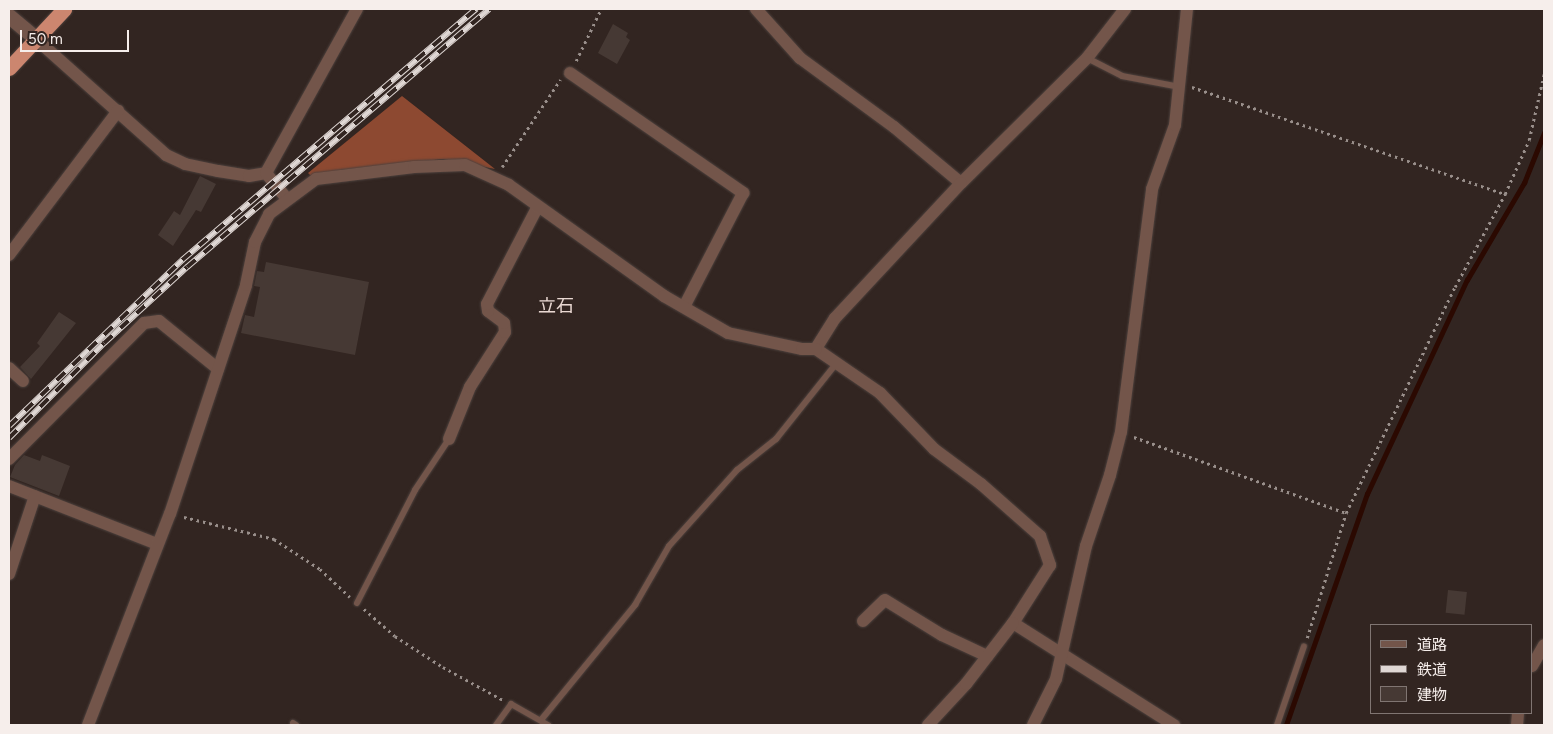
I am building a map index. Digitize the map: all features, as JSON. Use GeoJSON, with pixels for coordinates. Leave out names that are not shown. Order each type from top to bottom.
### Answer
{"type":"FeatureCollection","features":[{"type":"Feature","properties":{"kind":"highway"},"geometry":{"type":"LineString","coordinates":[[9,68],[64,9]]}},
{"type":"Feature","properties":{"kind":"street"},"geometry":{"type":"LineString","coordinates":[[266,173],[357,9]]}},
{"type":"Feature","properties":{"kind":"street"},"geometry":{"type":"LineString","coordinates":[[756,9],[800,58],[894,127],[961,183]]}},
{"type":"Feature","properties":{"kind":"street"},"geometry":{"type":"LineString","coordinates":[[816,349],[836,318],[961,183],[1087,58],[1125,9]]}},
{"type":"Feature","properties":{"kind":"street"},"geometry":{"type":"LineString","coordinates":[[1032,725],[1056,679],[1086,546],[1110,475],[1121,432],[1152,189],[1175,125],[1181,85],[1186,9]]}},
{"type":"Feature","properties":{"kind":"street"},"geometry":{"type":"LineString","coordinates":[[9,16],[166,155],[185,164],[249,176],[266,173]]}},
{"type":"Feature","properties":{"kind":"street"},"geometry":{"type":"LineString","coordinates":[[570,73],[743,193],[684,308]]}},
{"type":"Feature","properties":{"kind":"street"},"geometry":{"type":"LineString","coordinates":[[9,255],[118,111]]}},
{"type":"Feature","properties":{"kind":"street"},"geometry":{"type":"LineString","coordinates":[[88,725],[170,514],[246,285],[255,242],[269,214],[286,199],[316,179],[404,168],[465,165],[494,178],[538,206],[684,308],[728,333],[802,349],[816,349],[835,365],[880,393],[934,449],[982,484],[1040,536],[1050,565],[1013,623],[928,725]]}},
{"type":"Feature","properties":{"kind":"street"},"geometry":{"type":"LineString","coordinates":[[266,173],[286,199]]}},
{"type":"Feature","properties":{"kind":"street"},"geometry":{"type":"LineString","coordinates":[[449,439],[470,387],[504,332],[504,323],[488,311],[487,304],[538,206]]}},
{"type":"Feature","properties":{"kind":"street"},"geometry":{"type":"LineString","coordinates":[[9,459],[144,323],[159,321],[218,369]]}},
{"type":"Feature","properties":{"kind":"street"},"geometry":{"type":"LineString","coordinates":[[9,368],[23,381]]}},
{"type":"Feature","properties":{"kind":"street"},"geometry":{"type":"LineString","coordinates":[[9,486],[157,544]]}},
{"type":"Feature","properties":{"kind":"street"},"geometry":{"type":"LineString","coordinates":[[9,574],[35,496]]}},
{"type":"Feature","properties":{"kind":"street"},"geometry":{"type":"LineString","coordinates":[[863,621],[884,600],[942,635],[987,656]]}},
{"type":"Feature","properties":{"kind":"street"},"geometry":{"type":"LineString","coordinates":[[1013,623],[1061,651],[1174,725]]}},
{"type":"Feature","properties":{"kind":"street"},"geometry":{"type":"LineString","coordinates":[[1533,664],[1544,645]]}},
{"type":"Feature","properties":{"kind":"lane"},"geometry":{"type":"LineString","coordinates":[[1087,58],[1122,76],[1181,85]]}},
{"type":"Feature","properties":{"kind":"lane"},"geometry":{"type":"LineString","coordinates":[[541,720],[635,605],[669,546],[737,470],[776,439],[835,365]]}},
{"type":"Feature","properties":{"kind":"lane"},"geometry":{"type":"LineString","coordinates":[[357,603],[415,490],[449,439]]}},
{"type":"Feature","properties":{"kind":"lane"},"geometry":{"type":"LineString","coordinates":[[1277,725],[1304,646]]}},
{"type":"Feature","properties":{"kind":"lane"},"geometry":{"type":"LineString","coordinates":[[496,725],[511,704],[548,725]]}},
{"type":"Feature","properties":{"kind":"path"},"geometry":{"type":"LineString","coordinates":[[494,178],[561,79],[570,73],[601,9]]}},
{"type":"Feature","properties":{"kind":"path"},"geometry":{"type":"LineString","coordinates":[[1304,646],[1346,513],[1455,287],[1505,194],[1529,140],[1544,74]]}},
{"type":"Feature","properties":{"kind":"path"},"geometry":{"type":"LineString","coordinates":[[1181,85],[1505,194]]}},
{"type":"Feature","properties":{"kind":"path"},"geometry":{"type":"LineString","coordinates":[[1121,432],[1346,513]]}},
{"type":"Feature","properties":{"kind":"path"},"geometry":{"type":"LineString","coordinates":[[170,514],[274,539],[320,569],[403,641],[511,704]]}},
{"type":"Feature","properties":{"kind":"shaded area"},"geometry":{"type":"Polygon","coordinates":[[[402,96],[495,169],[443,159],[340,170],[312,177],[308,173],[402,96]]]}},
{"type":"Feature","properties":{"kind":"building"},"geometry":{"type":"Polygon","coordinates":[[[613,24],[628,33],[626,37],[630,40],[617,64],[598,53],[613,24]]]}},
{"type":"Feature","properties":{"kind":"building"},"geometry":{"type":"Polygon","coordinates":[[[200,176],[216,184],[201,212],[196,210],[173,246],[158,235],[174,211],[180,215],[200,176]]]}},
{"type":"Feature","properties":{"kind":"building"},"geometry":{"type":"Polygon","coordinates":[[[266,262],[369,282],[355,355],[241,333],[245,315],[254,317],[260,287],[254,286],[257,271],[264,272],[266,262]]]}},
{"type":"Feature","properties":{"kind":"building"},"geometry":{"type":"Polygon","coordinates":[[[59,312],[76,323],[31,379],[20,367],[40,346],[37,343],[59,312]]]}},
{"type":"Feature","properties":{"kind":"building"},"geometry":{"type":"Polygon","coordinates":[[[24,455],[40,461],[42,455],[70,466],[59,496],[10,477],[15,465],[24,455]]]}},
{"type":"Feature","properties":{"kind":"building"},"geometry":{"type":"Polygon","coordinates":[[[1448,590],[1467,592],[1464,615],[1446,613],[1448,590]]]}},
{"type":"Feature","properties":{"kind":"waterway"},"geometry":{"type":"LineString","coordinates":[[1286,725],[1367,494],[1467,280],[1524,183],[1544,133]]}},
{"type":"Feature","properties":{"kind":"railway"},"geometry":{"type":"LineString","coordinates":[[9,426],[182,260],[476,9]]}},
{"type":"Feature","properties":{"kind":"railway"},"geometry":{"type":"LineString","coordinates":[[9,438],[104,343],[187,267],[489,9]]}},
{"type":"Feature","properties":{"kind":"district","name":"立石"},"geometry":{"type":"Point","coordinates":[556,306]}}]}
